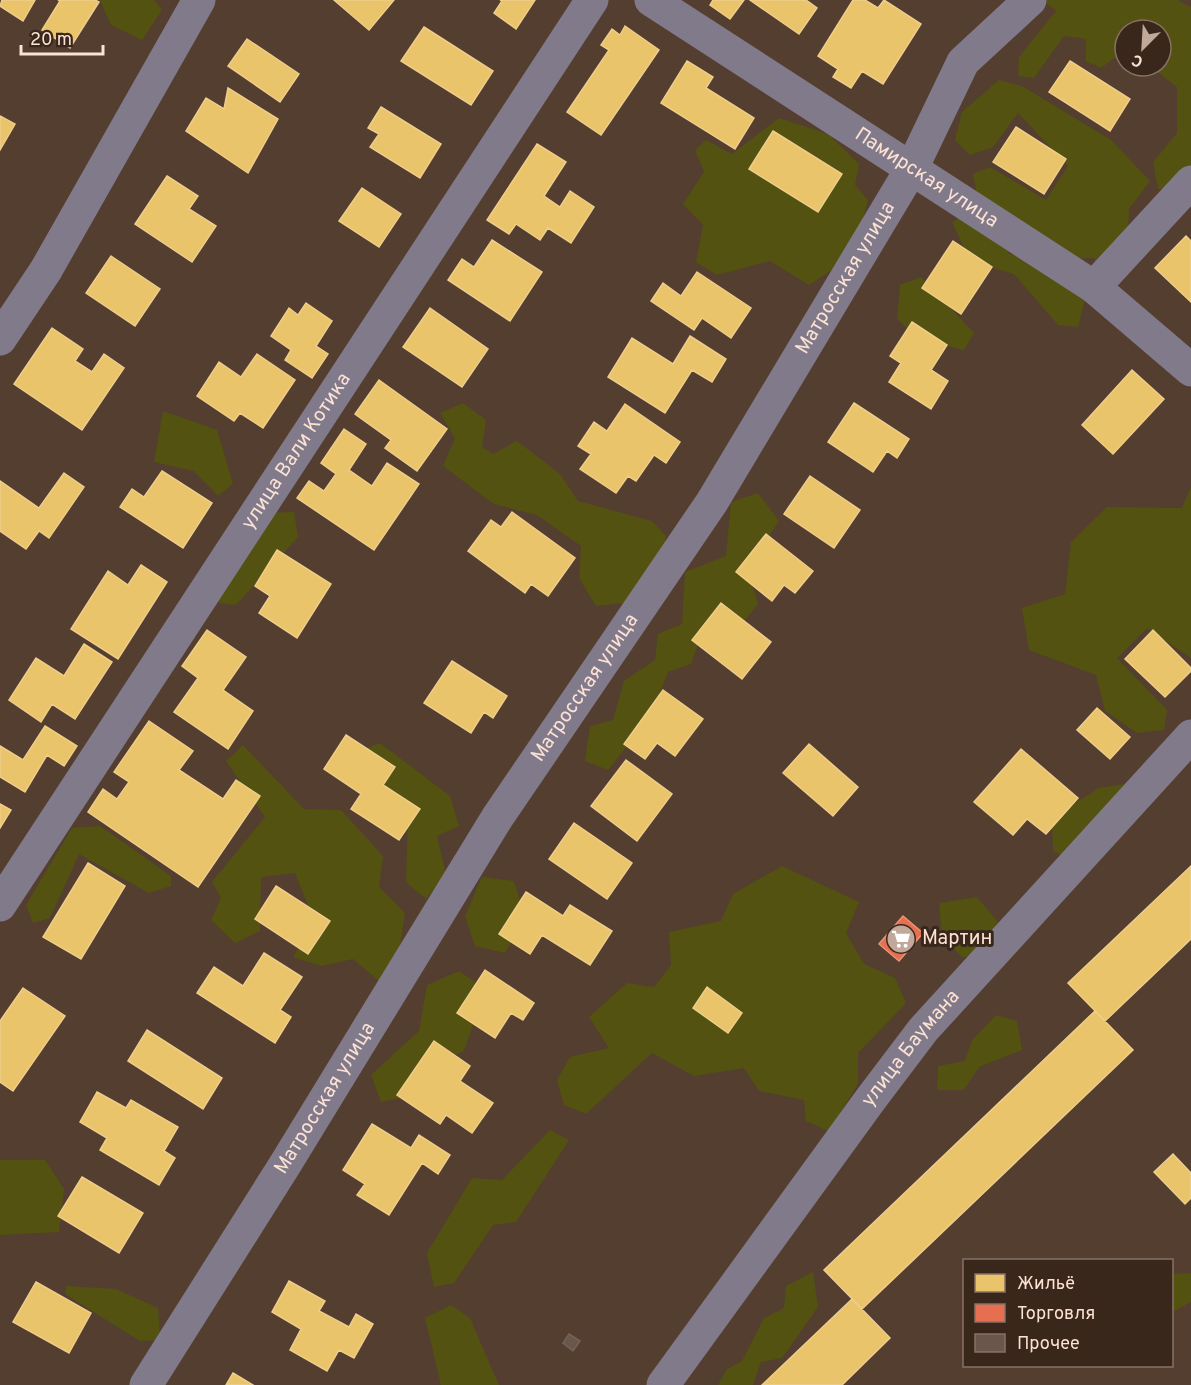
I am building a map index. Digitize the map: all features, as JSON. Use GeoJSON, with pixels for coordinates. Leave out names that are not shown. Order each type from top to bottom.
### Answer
{"type":"FeatureCollection","features":[{"type":"Feature","properties":{"kind":"street"},"geometry":{"type":"LineString","coordinates":[[0,339],[46,270],[199,0]]}},
{"type":"Feature","properties":{"kind":"street","name":"улица Вали Котика"},"geometry":{"type":"LineString","coordinates":[[0,904],[592,0]]}},
{"type":"Feature","properties":{"kind":"street","name":"Памирская улица"},"geometry":{"type":"LineString","coordinates":[[651,0],[1094,287],[1191,370]]}},
{"type":"Feature","properties":{"kind":"street","name":"Матросская улица"},"geometry":{"type":"LineString","coordinates":[[146,1385],[286,1163],[497,818],[712,502],[912,168],[963,62],[1030,0]]}},
{"type":"Feature","properties":{"kind":"street"},"geometry":{"type":"LineString","coordinates":[[1094,287],[1191,182]]}},
{"type":"Feature","properties":{"kind":"street","name":"улица Баумана"},"geometry":{"type":"LineString","coordinates":[[663,1385],[923,1030],[1191,735]]}},
{"type":"Feature","properties":{"kind":"shaded area"},"geometry":{"type":"Polygon","coordinates":[[[100,0],[154,0],[162,10],[142,40],[111,25],[100,0]]]}},
{"type":"Feature","properties":{"kind":"shaded area"},"geometry":{"type":"Polygon","coordinates":[[[1043,0],[1177,0],[1191,7],[1191,168],[1175,190],[1158,189],[1153,162],[1177,133],[1177,87],[1165,78],[1173,78],[1173,18],[1113,18],[1113,59],[1101,68],[1086,61],[1086,39],[1064,36],[1034,78],[1018,76],[1019,57],[1056,11],[1043,0]]]}},
{"type":"Feature","properties":{"kind":"shaded area"},"geometry":{"type":"Polygon","coordinates":[[[999,80],[1022,86],[1111,140],[1150,181],[1129,209],[1127,272],[1093,279],[1095,258],[1070,258],[977,195],[973,174],[990,167],[1046,200],[1068,166],[1018,113],[993,147],[970,155],[955,140],[962,112],[999,80]]]}},
{"type":"Feature","properties":{"kind":"shaded area"},"geometry":{"type":"Polygon","coordinates":[[[779,118],[828,134],[859,164],[855,185],[868,200],[853,256],[809,285],[770,261],[717,275],[696,262],[703,225],[683,204],[704,172],[695,150],[706,140],[732,154],[779,118]]]}},
{"type":"Feature","properties":{"kind":"shaded area"},"geometry":{"type":"Polygon","coordinates":[[[967,213],[999,233],[1009,254],[1036,258],[1086,295],[1078,327],[1058,325],[1014,274],[970,261],[952,222],[967,213]]]}},
{"type":"Feature","properties":{"kind":"shaded area"},"geometry":{"type":"Polygon","coordinates":[[[921,277],[974,333],[964,350],[918,339],[897,319],[900,285],[921,277]]]}},
{"type":"Feature","properties":{"kind":"shaded area"},"geometry":{"type":"Polygon","coordinates":[[[463,403],[486,420],[482,447],[493,454],[517,441],[560,474],[578,501],[652,521],[666,536],[660,570],[638,601],[596,606],[579,578],[581,546],[537,515],[494,504],[443,466],[455,438],[440,413],[463,403]]]}},
{"type":"Feature","properties":{"kind":"shaded area"},"geometry":{"type":"Polygon","coordinates":[[[163,411],[217,430],[233,484],[218,496],[194,471],[154,462],[163,411]]]}},
{"type":"Feature","properties":{"kind":"shaded area"},"geometry":{"type":"Polygon","coordinates":[[[1191,487],[1191,658],[1147,628],[1117,658],[1167,710],[1164,730],[1137,733],[1105,711],[1096,675],[1029,650],[1022,608],[1065,594],[1071,542],[1107,507],[1182,508],[1191,487]]]}},
{"type":"Feature","properties":{"kind":"shaded area"},"geometry":{"type":"Polygon","coordinates":[[[758,493],[779,521],[747,568],[758,604],[735,633],[701,636],[691,664],[668,672],[651,716],[608,770],[585,761],[590,726],[613,720],[624,681],[655,660],[658,634],[682,624],[685,572],[726,556],[731,502],[758,493]]]}},
{"type":"Feature","properties":{"kind":"shaded area"},"geometry":{"type":"Polygon","coordinates":[[[294,512],[298,537],[236,605],[219,603],[217,579],[267,513],[294,512]]]}},
{"type":"Feature","properties":{"kind":"shaded area"},"geometry":{"type":"Polygon","coordinates":[[[380,743],[450,796],[459,826],[437,836],[446,875],[426,899],[406,882],[408,812],[364,778],[356,752],[380,743]]]}},
{"type":"Feature","properties":{"kind":"shaded area"},"geometry":{"type":"Polygon","coordinates":[[[243,745],[304,809],[341,810],[383,856],[379,887],[405,913],[397,967],[385,986],[353,959],[321,966],[293,957],[314,920],[295,873],[261,877],[260,931],[235,943],[211,920],[221,898],[212,882],[265,817],[226,761],[243,745]]]}},
{"type":"Feature","properties":{"kind":"shaded area"},"geometry":{"type":"Polygon","coordinates":[[[1131,783],[1080,865],[1053,851],[1052,818],[1099,788],[1131,783]]]}},
{"type":"Feature","properties":{"kind":"shaded area"},"geometry":{"type":"Polygon","coordinates":[[[100,826],[171,876],[171,886],[149,893],[79,854],[50,918],[33,923],[26,905],[72,828],[100,826]]]}},
{"type":"Feature","properties":{"kind":"shaded area"},"geometry":{"type":"Polygon","coordinates":[[[782,866],[859,902],[846,933],[864,964],[895,978],[906,1003],[858,1053],[858,1084],[829,1131],[806,1121],[804,1100],[759,1091],[744,1068],[694,1076],[652,1053],[586,1114],[564,1105],[557,1080],[570,1057],[609,1048],[589,1017],[627,983],[654,987],[671,965],[669,932],[721,921],[733,894],[782,866]]]}},
{"type":"Feature","properties":{"kind":"shaded area"},"geometry":{"type":"Polygon","coordinates":[[[482,877],[514,881],[525,917],[505,953],[475,946],[465,916],[482,877]]]}},
{"type":"Feature","properties":{"kind":"shaded area"},"geometry":{"type":"Polygon","coordinates":[[[977,897],[998,922],[981,956],[962,957],[942,937],[939,903],[977,897]]]}},
{"type":"Feature","properties":{"kind":"shaded area"},"geometry":{"type":"Polygon","coordinates":[[[459,971],[485,989],[464,1051],[428,1066],[414,1095],[381,1102],[371,1075],[419,1031],[427,985],[459,971]]]}},
{"type":"Feature","properties":{"kind":"shaded area"},"geometry":{"type":"Polygon","coordinates":[[[996,1015],[1017,1021],[1022,1050],[979,1067],[964,1090],[937,1090],[938,1066],[965,1061],[972,1040],[996,1015]]]}},
{"type":"Feature","properties":{"kind":"shaded area"},"geometry":{"type":"Polygon","coordinates":[[[550,1130],[569,1140],[516,1222],[493,1225],[454,1283],[434,1287],[427,1253],[472,1178],[502,1180],[550,1130]]]}},
{"type":"Feature","properties":{"kind":"shaded area"},"geometry":{"type":"Polygon","coordinates":[[[0,1160],[45,1160],[64,1189],[59,1232],[0,1235],[0,1160]]]}},
{"type":"Feature","properties":{"kind":"shaded area"},"geometry":{"type":"Polygon","coordinates":[[[813,1272],[818,1307],[782,1358],[761,1362],[753,1385],[718,1385],[727,1369],[742,1361],[764,1318],[784,1308],[786,1286],[813,1272]]]}},
{"type":"Feature","properties":{"kind":"shaded area"},"geometry":{"type":"Polygon","coordinates":[[[1191,1273],[1191,1302],[1173,1311],[1173,1274],[1191,1273]]]}},
{"type":"Feature","properties":{"kind":"shaded area"},"geometry":{"type":"Polygon","coordinates":[[[66,1286],[116,1289],[158,1308],[160,1340],[140,1341],[65,1294],[66,1286]]]}},
{"type":"Feature","properties":{"kind":"shaded area"},"geometry":{"type":"Polygon","coordinates":[[[451,1305],[470,1318],[499,1385],[441,1385],[425,1318],[451,1305]]]}},
{"type":"Feature","properties":{"kind":"building: Жильё"},"geometry":{"type":"Polygon","coordinates":[[[2,0],[35,0],[23,21],[0,6],[2,0]]]}},
{"type":"Feature","properties":{"kind":"building: Жильё"},"geometry":{"type":"Polygon","coordinates":[[[58,0],[95,0],[99,2],[70,48],[42,30],[60,1],[58,0]]]}},
{"type":"Feature","properties":{"kind":"building: Жильё"},"geometry":{"type":"Polygon","coordinates":[[[334,0],[394,0],[369,30],[334,0]]]}},
{"type":"Feature","properties":{"kind":"building: Жильё"},"geometry":{"type":"Polygon","coordinates":[[[500,0],[535,0],[516,29],[494,13],[502,1],[500,0]]]}},
{"type":"Feature","properties":{"kind":"building: Жильё"},"geometry":{"type":"Polygon","coordinates":[[[713,0],[744,0],[730,19],[710,5],[713,0]]]}},
{"type":"Feature","properties":{"kind":"building: Жильё"},"geometry":{"type":"Polygon","coordinates":[[[750,0],[806,0],[817,8],[799,34],[750,0]]]}},
{"type":"Feature","properties":{"kind":"building: Жильё"},"geometry":{"type":"Polygon","coordinates":[[[853,0],[865,0],[878,8],[884,0],[921,24],[883,84],[862,71],[851,88],[833,77],[838,69],[818,56],[853,0]]]}},
{"type":"Feature","properties":{"kind":"building: Жильё"},"geometry":{"type":"Polygon","coordinates":[[[625,26],[659,50],[601,135],[567,112],[609,50],[601,45],[612,29],[620,35],[625,26]]]}},
{"type":"Feature","properties":{"kind":"building: Жильё"},"geometry":{"type":"Polygon","coordinates":[[[424,27],[493,71],[471,105],[401,61],[424,27]]]}},
{"type":"Feature","properties":{"kind":"building: Жильё"},"geometry":{"type":"Polygon","coordinates":[[[247,39],[299,74],[280,102],[228,66],[247,39]]]}},
{"type":"Feature","properties":{"kind":"building: Жильё"},"geometry":{"type":"Polygon","coordinates":[[[687,61],[713,77],[706,88],[754,118],[735,149],[661,103],[687,61]]]}},
{"type":"Feature","properties":{"kind":"building: Жильё"},"geometry":{"type":"Polygon","coordinates":[[[1070,61],[1130,99],[1110,131],[1049,92],[1070,61]]]}},
{"type":"Feature","properties":{"kind":"building: Жильё"},"geometry":{"type":"Polygon","coordinates":[[[228,88],[278,119],[248,173],[186,131],[206,98],[224,109],[228,88]]]}},
{"type":"Feature","properties":{"kind":"building: Жильё"},"geometry":{"type":"Polygon","coordinates":[[[381,107],[441,144],[420,178],[370,147],[379,134],[368,128],[381,107]]]}},
{"type":"Feature","properties":{"kind":"building: Жильё"},"geometry":{"type":"Polygon","coordinates":[[[0,116],[15,124],[0,150],[0,116]]]}},
{"type":"Feature","properties":{"kind":"building: Жильё"},"geometry":{"type":"Polygon","coordinates":[[[1016,127],[1066,159],[1044,194],[993,162],[1016,127]]]}},
{"type":"Feature","properties":{"kind":"building: Жильё"},"geometry":{"type":"Polygon","coordinates":[[[773,131],[842,174],[818,212],[749,169],[773,131]]]}},
{"type":"Feature","properties":{"kind":"building: Жильё"},"geometry":{"type":"Polygon","coordinates":[[[537,144],[566,162],[544,196],[560,207],[570,191],[594,207],[571,243],[548,228],[540,240],[516,224],[509,234],[487,220],[537,144]]]}},
{"type":"Feature","properties":{"kind":"building: Жильё"},"geometry":{"type":"Polygon","coordinates":[[[167,176],[198,196],[189,209],[216,226],[192,262],[135,224],[167,176]]]}},
{"type":"Feature","properties":{"kind":"building: Жильё"},"geometry":{"type":"Polygon","coordinates":[[[362,188],[401,214],[379,247],[339,221],[362,188]]]}},
{"type":"Feature","properties":{"kind":"building: Жильё"},"geometry":{"type":"Polygon","coordinates":[[[1186,236],[1191,241],[1191,302],[1155,268],[1186,236]]]}},
{"type":"Feature","properties":{"kind":"building: Жильё"},"geometry":{"type":"Polygon","coordinates":[[[492,240],[542,272],[510,321],[448,280],[462,259],[474,267],[492,240]]]}},
{"type":"Feature","properties":{"kind":"building: Жильё"},"geometry":{"type":"Polygon","coordinates":[[[953,241],[992,267],[961,314],[922,288],[953,241]]]}},
{"type":"Feature","properties":{"kind":"building: Жильё"},"geometry":{"type":"Polygon","coordinates":[[[111,256],[160,289],[135,326],[86,293],[111,256]]]}},
{"type":"Feature","properties":{"kind":"building: Жильё"},"geometry":{"type":"Polygon","coordinates":[[[697,272],[751,308],[731,338],[702,318],[694,330],[651,301],[663,283],[681,296],[697,272]]]}},
{"type":"Feature","properties":{"kind":"building: Жильё"},"geometry":{"type":"Polygon","coordinates":[[[306,303],[332,321],[316,346],[328,354],[312,378],[285,360],[291,350],[271,336],[289,308],[298,315],[306,303]]]}},
{"type":"Feature","properties":{"kind":"building: Жильё"},"geometry":{"type":"Polygon","coordinates":[[[430,308],[488,349],[462,387],[403,347],[430,308]]]}},
{"type":"Feature","properties":{"kind":"building: Жильё"},"geometry":{"type":"Polygon","coordinates":[[[912,322],[947,345],[931,370],[948,381],[931,409],[889,382],[901,363],[890,356],[912,322]]]}},
{"type":"Feature","properties":{"kind":"building: Жильё"},"geometry":{"type":"Polygon","coordinates":[[[52,328],[83,349],[75,361],[92,372],[104,354],[124,368],[82,430],[14,384],[52,328]]]}},
{"type":"Feature","properties":{"kind":"building: Жильё"},"geometry":{"type":"Polygon","coordinates":[[[690,336],[726,359],[712,382],[692,370],[665,413],[608,377],[632,338],[673,364],[690,336]]]}},
{"type":"Feature","properties":{"kind":"building: Жильё"},"geometry":{"type":"Polygon","coordinates":[[[257,354],[295,380],[263,428],[240,413],[234,421],[197,396],[219,362],[241,377],[257,354]]]}},
{"type":"Feature","properties":{"kind":"building: Жильё"},"geometry":{"type":"Polygon","coordinates":[[[1132,370],[1164,399],[1113,454],[1082,425],[1132,370]]]}},
{"type":"Feature","properties":{"kind":"building: Жильё"},"geometry":{"type":"Polygon","coordinates":[[[379,380],[447,429],[417,471],[385,448],[391,440],[355,414],[379,380]]]}},
{"type":"Feature","properties":{"kind":"building: Жильё"},"geometry":{"type":"Polygon","coordinates":[[[854,403],[909,439],[897,458],[887,451],[873,472],[828,442],[854,403]]]}},
{"type":"Feature","properties":{"kind":"building: Жильё"},"geometry":{"type":"Polygon","coordinates":[[[625,404],[680,442],[666,463],[654,455],[636,481],[628,476],[616,493],[580,469],[591,454],[578,446],[594,422],[607,431],[625,404]]]}},
{"type":"Feature","properties":{"kind":"building: Жильё"},"geometry":{"type":"Polygon","coordinates":[[[344,429],[366,444],[349,470],[372,486],[387,463],[419,484],[374,550],[297,498],[309,481],[324,491],[336,474],[321,463],[344,429]]]}},
{"type":"Feature","properties":{"kind":"building: Жильё"},"geometry":{"type":"Polygon","coordinates":[[[162,471],[212,503],[183,548],[120,507],[132,489],[144,497],[162,471]]]}},
{"type":"Feature","properties":{"kind":"building: Жильё"},"geometry":{"type":"Polygon","coordinates":[[[64,473],[84,487],[49,538],[39,531],[26,549],[0,531],[0,481],[39,508],[64,473]]]}},
{"type":"Feature","properties":{"kind":"building: Жильё"},"geometry":{"type":"Polygon","coordinates":[[[810,476],[860,510],[834,548],[784,514],[810,476]]]}},
{"type":"Feature","properties":{"kind":"building: Жильё"},"geometry":{"type":"Polygon","coordinates":[[[512,512],[575,558],[548,596],[531,584],[525,593],[468,551],[491,520],[501,527],[512,512]]]}},
{"type":"Feature","properties":{"kind":"building: Жильё"},"geometry":{"type":"Polygon","coordinates":[[[766,534],[813,571],[795,593],[784,585],[772,601],[736,572],[766,534]]]}},
{"type":"Feature","properties":{"kind":"building: Жильё"},"geometry":{"type":"Polygon","coordinates":[[[277,550],[331,584],[297,638],[259,613],[270,596],[255,586],[277,550]]]}},
{"type":"Feature","properties":{"kind":"building: Жильё"},"geometry":{"type":"Polygon","coordinates":[[[141,565],[167,582],[118,659],[71,629],[108,571],[128,585],[141,565]]]}},
{"type":"Feature","properties":{"kind":"building: Жильё"},"geometry":{"type":"Polygon","coordinates":[[[721,603],[771,642],[742,679],[692,640],[721,603]]]}},
{"type":"Feature","properties":{"kind":"building: Жильё"},"geometry":{"type":"Polygon","coordinates":[[[207,630],[246,657],[223,690],[253,711],[228,749],[174,712],[198,678],[182,666],[207,630]]]}},
{"type":"Feature","properties":{"kind":"building: Жильё"},"geometry":{"type":"Polygon","coordinates":[[[1153,630],[1191,668],[1191,671],[1165,697],[1125,659],[1153,630]]]}},
{"type":"Feature","properties":{"kind":"building: Жильё"},"geometry":{"type":"Polygon","coordinates":[[[84,644],[112,662],[75,719],[52,704],[41,722],[9,700],[36,658],[64,676],[84,644]]]}},
{"type":"Feature","properties":{"kind":"building: Жильё"},"geometry":{"type":"Polygon","coordinates":[[[452,661],[507,696],[493,718],[484,712],[471,733],[424,703],[452,661]]]}},
{"type":"Feature","properties":{"kind":"building: Жильё"},"geometry":{"type":"Polygon","coordinates":[[[663,690],[703,719],[675,756],[657,743],[645,759],[624,744],[663,690]]]}},
{"type":"Feature","properties":{"kind":"building: Жильё"},"geometry":{"type":"Polygon","coordinates":[[[1097,708],[1130,737],[1110,759],[1077,730],[1097,708]]]}},
{"type":"Feature","properties":{"kind":"building: Жильё"},"geometry":{"type":"Polygon","coordinates":[[[149,721],[193,751],[179,770],[223,799],[236,780],[260,796],[198,887],[88,812],[103,789],[117,799],[129,782],[114,772],[149,721]]]}},
{"type":"Feature","properties":{"kind":"building: Жильё"},"geometry":{"type":"Polygon","coordinates":[[[45,726],[77,746],[64,766],[47,755],[25,792],[0,777],[0,746],[23,760],[45,726]]]}},
{"type":"Feature","properties":{"kind":"building: Жильё"},"geometry":{"type":"Polygon","coordinates":[[[346,735],[395,767],[383,785],[420,809],[399,840],[351,809],[361,794],[324,769],[346,735]]]}},
{"type":"Feature","properties":{"kind":"building: Жильё"},"geometry":{"type":"Polygon","coordinates":[[[809,744],[858,787],[833,816],[783,773],[809,744]]]}},
{"type":"Feature","properties":{"kind":"building: Жильё"},"geometry":{"type":"Polygon","coordinates":[[[1021,749],[1078,798],[1046,834],[1027,819],[1013,835],[974,802],[1021,749]]]}},
{"type":"Feature","properties":{"kind":"building: Жильё"},"geometry":{"type":"Polygon","coordinates":[[[626,760],[672,794],[637,841],[591,806],[626,760]]]}},
{"type":"Feature","properties":{"kind":"building: Жильё"},"geometry":{"type":"Polygon","coordinates":[[[0,804],[11,810],[0,828],[0,804]]]}},
{"type":"Feature","properties":{"kind":"building: Жильё"},"geometry":{"type":"Polygon","coordinates":[[[574,823],[632,863],[607,899],[549,859],[574,823]]]}},
{"type":"Feature","properties":{"kind":"building: Жильё"},"geometry":{"type":"Polygon","coordinates":[[[88,863],[125,886],[81,959],[43,937],[88,863]]]}},
{"type":"Feature","properties":{"kind":"building: Жильё"},"geometry":{"type":"Polygon","coordinates":[[[1191,866],[1191,939],[1105,1021],[1068,983],[1191,866]]]}},
{"type":"Feature","properties":{"kind":"building: Жильё"},"geometry":{"type":"Polygon","coordinates":[[[276,886],[330,921],[308,954],[255,919],[276,886]]]}},
{"type":"Feature","properties":{"kind":"building: Жильё"},"geometry":{"type":"Polygon","coordinates":[[[526,892],[563,916],[570,905],[612,931],[590,965],[542,935],[530,954],[499,934],[526,892]]]}},
{"type":"Feature","properties":{"kind":"building: Жильё"},"geometry":{"type":"Polygon","coordinates":[[[264,953],[302,977],[280,1010],[291,1017],[275,1043],[197,993],[214,967],[243,986],[264,953]]]}},
{"type":"Feature","properties":{"kind":"building: Жильё"},"geometry":{"type":"Polygon","coordinates":[[[485,970],[534,1003],[523,1020],[511,1013],[495,1038],[457,1013],[485,970]]]}},
{"type":"Feature","properties":{"kind":"building: Жильё"},"geometry":{"type":"Polygon","coordinates":[[[707,987],[742,1013],[728,1033],[693,1008],[707,987]]]}},
{"type":"Feature","properties":{"kind":"building: Жильё"},"geometry":{"type":"Polygon","coordinates":[[[23,988],[65,1016],[13,1091],[0,1082],[0,1021],[23,988]]]}},
{"type":"Feature","properties":{"kind":"building: Жильё"},"geometry":{"type":"Polygon","coordinates":[[[1095,1011],[1133,1050],[862,1309],[824,1270],[1095,1011]]]}},
{"type":"Feature","properties":{"kind":"building: Жильё"},"geometry":{"type":"Polygon","coordinates":[[[147,1030],[222,1078],[203,1109],[128,1061],[147,1030]]]}},
{"type":"Feature","properties":{"kind":"building: Жильё"},"geometry":{"type":"Polygon","coordinates":[[[434,1041],[470,1066],[460,1081],[493,1103],[472,1133],[446,1115],[440,1124],[397,1095],[434,1041]]]}},
{"type":"Feature","properties":{"kind":"building: Жильё"},"geometry":{"type":"Polygon","coordinates":[[[97,1092],[126,1108],[131,1100],[178,1127],[164,1151],[175,1158],[159,1185],[100,1150],[107,1138],[80,1122],[97,1092]]]}},
{"type":"Feature","properties":{"kind":"building: Жильё"},"geometry":{"type":"Polygon","coordinates":[[[372,1124],[411,1148],[419,1135],[450,1155],[438,1174],[422,1163],[389,1215],[357,1195],[365,1184],[343,1170],[372,1124]]]}},
{"type":"Feature","properties":{"kind":"building: Жильё"},"geometry":{"type":"Polygon","coordinates":[[[1173,1154],[1191,1173],[1191,1198],[1185,1204],[1154,1172],[1173,1154]]]}},
{"type":"Feature","properties":{"kind":"building: Жильё"},"geometry":{"type":"Polygon","coordinates":[[[82,1177],[143,1213],[119,1253],[58,1216],[82,1177]]]}},
{"type":"Feature","properties":{"kind":"building: Жильё"},"geometry":{"type":"Polygon","coordinates":[[[289,1281],[325,1301],[319,1311],[349,1327],[356,1314],[373,1324],[354,1358],[339,1350],[327,1371],[290,1350],[301,1329],[272,1312],[289,1281]]]}},
{"type":"Feature","properties":{"kind":"building: Жильё"},"geometry":{"type":"Polygon","coordinates":[[[36,1282],[91,1313],[69,1353],[13,1322],[36,1282]]]}},
{"type":"Feature","properties":{"kind":"building: Жильё"},"geometry":{"type":"Polygon","coordinates":[[[852,1299],[890,1338],[842,1385],[762,1385],[852,1299]]]}},
{"type":"Feature","properties":{"kind":"building: Жильё"},"geometry":{"type":"Polygon","coordinates":[[[233,1373],[253,1385],[226,1385],[233,1373]]]}},
{"type":"Feature","properties":{"kind":"building: Торговля","name":"Мартин"},"geometry":{"type":"Polygon","coordinates":[[[903,916],[923,933],[899,961],[879,944],[903,916]]]}},
{"type":"Feature","properties":{"kind":"building: Прочее"},"geometry":{"type":"Polygon","coordinates":[[[569,1334],[580,1341],[573,1351],[563,1343],[569,1334]]]}},
{"type":"Feature","properties":{"kind":"place","name":"Мартин"},"geometry":{"type":"Point","coordinates":[901,939]}}]}
